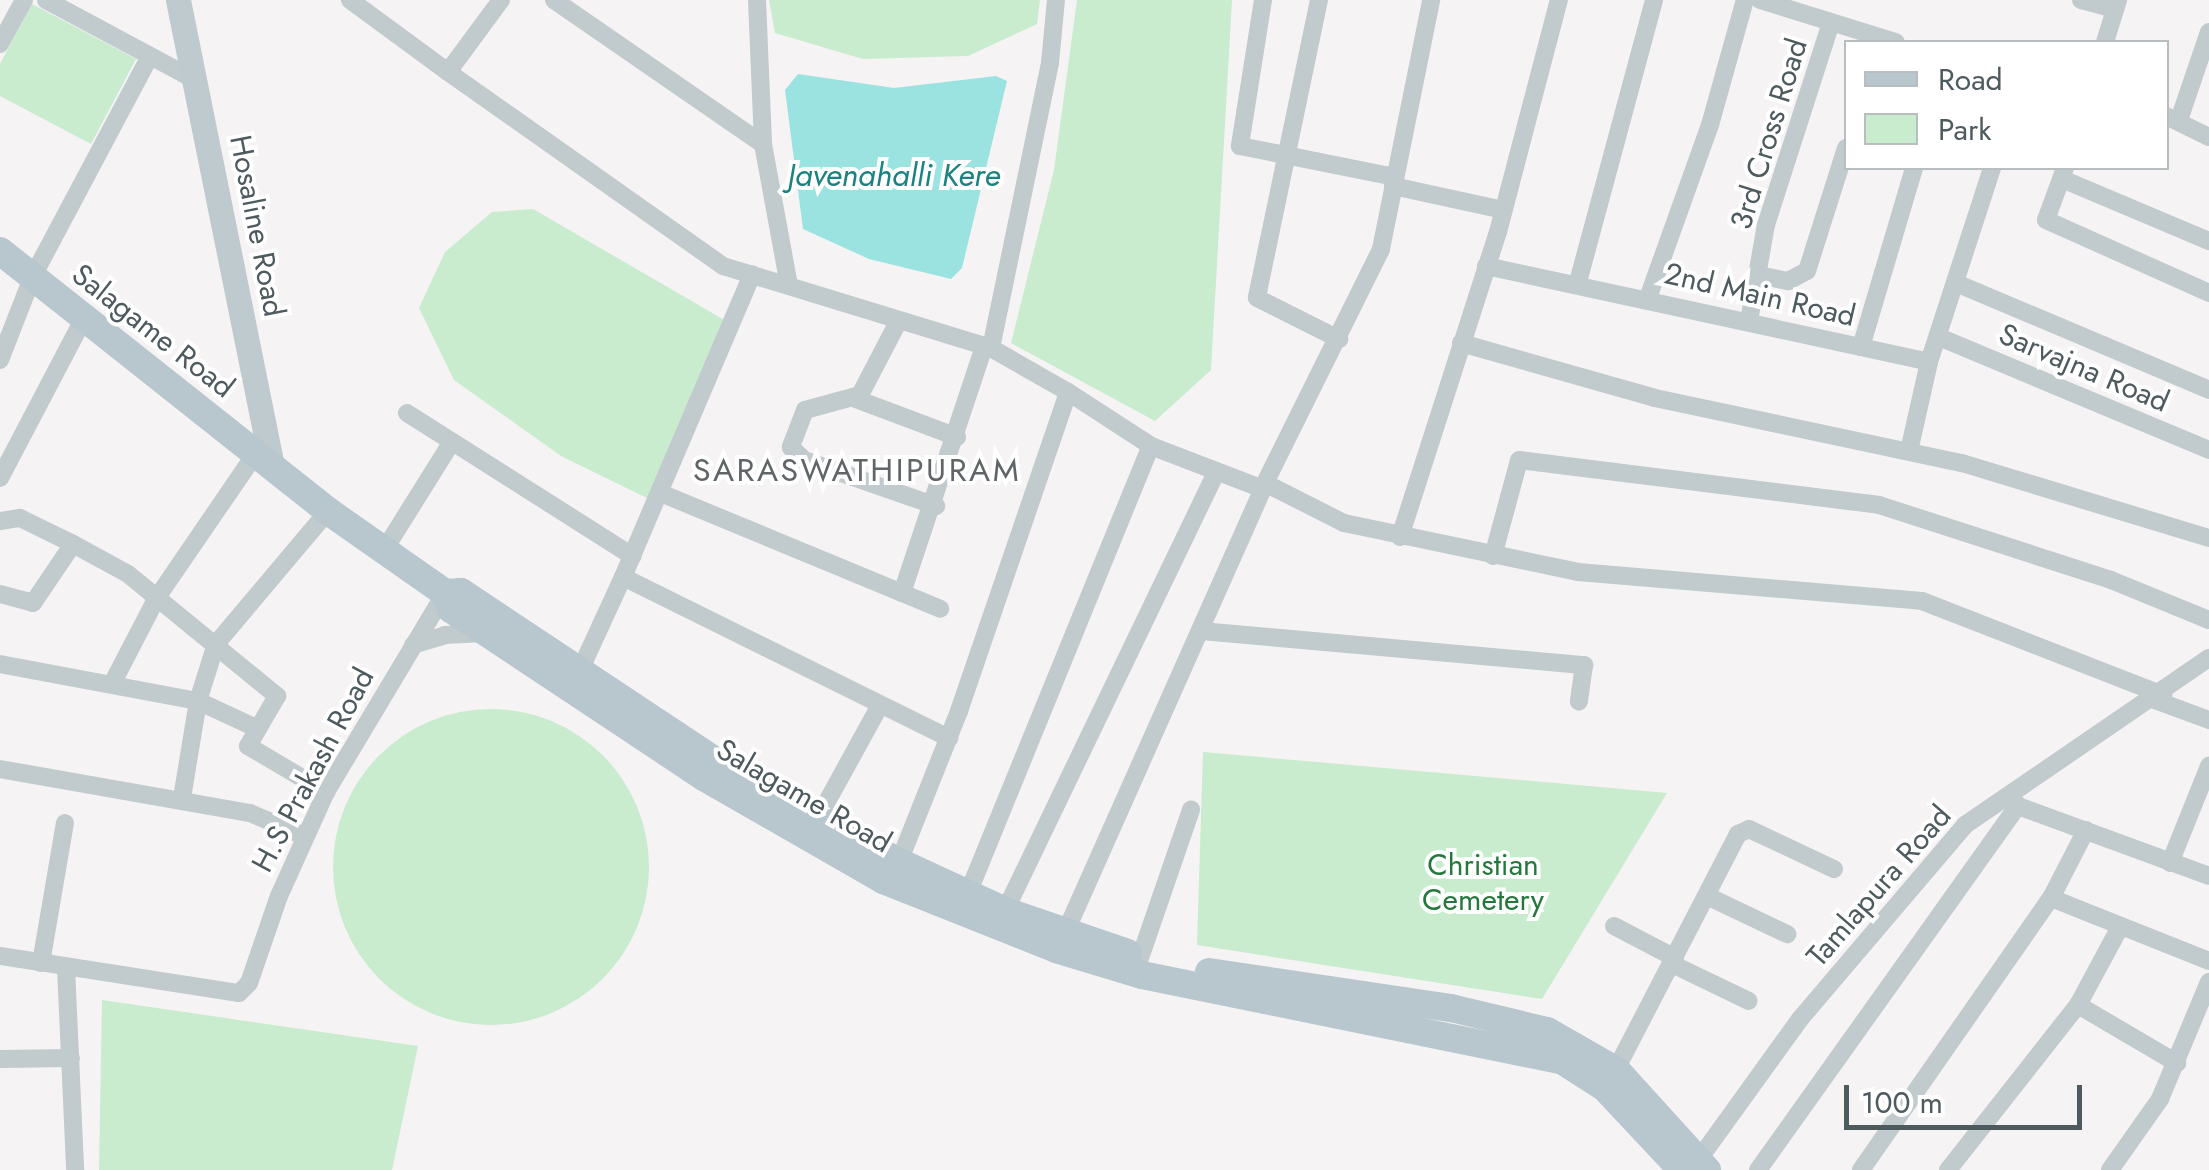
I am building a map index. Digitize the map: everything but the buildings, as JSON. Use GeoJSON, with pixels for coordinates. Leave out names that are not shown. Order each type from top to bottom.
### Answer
{"type":"FeatureCollection","features":[{"type":"Feature","properties":{"kind":"main road","name":"Salagame Road"},"geometry":{"type":"LineString","coordinates":[[0,251],[328,511],[445,592],[451,609],[486,634],[575,682],[884,880],[976,919],[1142,975],[1563,1061],[1611,1080]]}},
{"type":"Feature","properties":{"kind":"main road"},"geometry":{"type":"LineString","coordinates":[[445,592],[461,592],[575,682],[899,862],[1005,912],[1140,958],[1490,1017],[1548,1031],[1611,1080],[1695,1168]]}},
{"type":"Feature","properties":{"kind":"street"},"geometry":{"type":"LineString","coordinates":[[0,44],[24,0]]}},
{"type":"Feature","properties":{"kind":"street"},"geometry":{"type":"LineString","coordinates":[[46,0],[195,80]]}},
{"type":"Feature","properties":{"kind":"street","name":"Hosaline Road"},"geometry":{"type":"LineString","coordinates":[[178,0],[264,459]]}},
{"type":"Feature","properties":{"kind":"street"},"geometry":{"type":"LineString","coordinates":[[350,0],[723,266],[988,347],[1068,392],[1151,446],[1264,487],[1344,523],[1578,572],[1922,600],[2209,720]]}},
{"type":"Feature","properties":{"kind":"street"},"geometry":{"type":"LineString","coordinates":[[448,72],[501,0]]}},
{"type":"Feature","properties":{"kind":"street"},"geometry":{"type":"LineString","coordinates":[[554,0],[764,144]]}},
{"type":"Feature","properties":{"kind":"street"},"geometry":{"type":"LineString","coordinates":[[757,0],[764,144],[790,285]]}},
{"type":"Feature","properties":{"kind":"street"},"geometry":{"type":"LineString","coordinates":[[902,593],[936,506],[988,347],[1047,80],[1056,0]]}},
{"type":"Feature","properties":{"kind":"street"},"geometry":{"type":"LineString","coordinates":[[1263,0],[1240,146],[1503,210]]}},
{"type":"Feature","properties":{"kind":"street"},"geometry":{"type":"LineString","coordinates":[[1319,0],[1257,298],[1339,339]]}},
{"type":"Feature","properties":{"kind":"street"},"geometry":{"type":"LineString","coordinates":[[1066,930],[1264,487],[1381,249],[1431,0]]}},
{"type":"Feature","properties":{"kind":"street"},"geometry":{"type":"LineString","coordinates":[[1400,537],[1503,210],[1558,0]]}},
{"type":"Feature","properties":{"kind":"street"},"geometry":{"type":"LineString","coordinates":[[1578,282],[1654,0]]}},
{"type":"Feature","properties":{"kind":"street"},"geometry":{"type":"LineString","coordinates":[[1648,298],[1710,125],[1745,0]]}},
{"type":"Feature","properties":{"kind":"street"},"geometry":{"type":"LineString","coordinates":[[1760,0],[1882,40]]}},
{"type":"Feature","properties":{"kind":"street"},"geometry":{"type":"LineString","coordinates":[[2081,0],[2117,5],[2106,40]]}},
{"type":"Feature","properties":{"kind":"street","name":"3rd Cross Road"},"geometry":{"type":"LineString","coordinates":[[1749,321],[1766,225],[1831,22]]}},
{"type":"Feature","properties":{"kind":"street"},"geometry":{"type":"LineString","coordinates":[[2209,32],[2173,118],[2209,137]]}},
{"type":"Feature","properties":{"kind":"street"},"geometry":{"type":"LineString","coordinates":[[0,360],[32,278],[150,56]]}},
{"type":"Feature","properties":{"kind":"street"},"geometry":{"type":"LineString","coordinates":[[1759,275],[1788,282],[1806,271],[1844,154]]}},
{"type":"Feature","properties":{"kind":"street"},"geometry":{"type":"LineString","coordinates":[[1861,347],[1913,170]]}},
{"type":"Feature","properties":{"kind":"street"},"geometry":{"type":"LineString","coordinates":[[1910,450],[1929,362],[1991,170]]}},
{"type":"Feature","properties":{"kind":"street"},"geometry":{"type":"LineString","coordinates":[[2209,242],[2063,173],[2046,220],[2209,293]]}},
{"type":"Feature","properties":{"kind":"street","name":"2nd Main Road"},"geometry":{"type":"LineString","coordinates":[[1486,266],[1578,282],[1929,362]]}},
{"type":"Feature","properties":{"kind":"street"},"geometry":{"type":"LineString","coordinates":[[575,682],[663,494],[752,274]]}},
{"type":"Feature","properties":{"kind":"street"},"geometry":{"type":"LineString","coordinates":[[1956,284],[2209,390]]}},
{"type":"Feature","properties":{"kind":"street"},"geometry":{"type":"LineString","coordinates":[[0,478],[84,318]]}},
{"type":"Feature","properties":{"kind":"street"},"geometry":{"type":"LineString","coordinates":[[856,399],[898,322]]}},
{"type":"Feature","properties":{"kind":"street","name":"Sarvajna Road"},"geometry":{"type":"LineString","coordinates":[[1938,337],[2209,450]]}},
{"type":"Feature","properties":{"kind":"street"},"geometry":{"type":"LineString","coordinates":[[1461,343],[1655,398],[1910,450],[2209,538]]}},
{"type":"Feature","properties":{"kind":"street"},"geometry":{"type":"LineString","coordinates":[[899,862],[948,738],[1068,392]]}},
{"type":"Feature","properties":{"kind":"street"},"geometry":{"type":"LineString","coordinates":[[936,506],[796,456],[792,432],[805,410],[856,399],[958,437]]}},
{"type":"Feature","properties":{"kind":"street"},"geometry":{"type":"LineString","coordinates":[[407,413],[632,556]]}},
{"type":"Feature","properties":{"kind":"street"},"geometry":{"type":"LineString","coordinates":[[384,552],[451,444]]}},
{"type":"Feature","properties":{"kind":"street"},"geometry":{"type":"LineString","coordinates":[[968,896],[1151,446]]}},
{"type":"Feature","properties":{"kind":"street"},"geometry":{"type":"LineString","coordinates":[[112,684],[156,598],[264,459]]}},
{"type":"Feature","properties":{"kind":"street"},"geometry":{"type":"LineString","coordinates":[[1493,556],[1519,460],[1880,506],[2111,580],[2209,620]]}},
{"type":"Feature","properties":{"kind":"street"},"geometry":{"type":"LineString","coordinates":[[1005,912],[1216,472]]}},
{"type":"Feature","properties":{"kind":"street"},"geometry":{"type":"LineString","coordinates":[[663,494],[940,608]]}},
{"type":"Feature","properties":{"kind":"street"},"geometry":{"type":"LineString","coordinates":[[182,798],[198,701],[216,644],[328,511]]}},
{"type":"Feature","properties":{"kind":"street"},"geometry":{"type":"LineString","coordinates":[[0,521],[20,518],[128,574],[216,644],[277,696],[248,746],[326,792]]}},
{"type":"Feature","properties":{"kind":"street"},"geometry":{"type":"LineString","coordinates":[[0,594],[34,603],[73,544]]}},
{"type":"Feature","properties":{"kind":"street"},"geometry":{"type":"LineString","coordinates":[[623,577],[948,738]]}},
{"type":"Feature","properties":{"kind":"street","name":"H.S Prakash Road"},"geometry":{"type":"LineString","coordinates":[[66,968],[238,993],[249,982],[304,836],[326,792],[445,592]]}},
{"type":"Feature","properties":{"kind":"street"},"geometry":{"type":"LineString","coordinates":[[1201,631],[1584,664],[1578,702]]}},
{"type":"Feature","properties":{"kind":"street"},"geometry":{"type":"LineString","coordinates":[[413,644],[445,634],[486,634]]}},
{"type":"Feature","properties":{"kind":"street","name":"Tamlapura Road"},"geometry":{"type":"LineString","coordinates":[[1695,1168],[1800,1019],[1965,825],[2015,802],[2209,658]]}},
{"type":"Feature","properties":{"kind":"street"},"geometry":{"type":"LineString","coordinates":[[0,664],[198,701],[258,728]]}},
{"type":"Feature","properties":{"kind":"street"},"geometry":{"type":"LineString","coordinates":[[818,818],[880,706]]}},
{"type":"Feature","properties":{"kind":"street"},"geometry":{"type":"LineString","coordinates":[[2170,863],[2209,766]]}},
{"type":"Feature","properties":{"kind":"street"},"geometry":{"type":"LineString","coordinates":[[0,769],[182,798],[250,813],[304,836]]}},
{"type":"Feature","properties":{"kind":"street"},"geometry":{"type":"LineString","coordinates":[[1758,1170],[2015,802],[2209,876]]}},
{"type":"Feature","properties":{"kind":"street"},"geometry":{"type":"LineString","coordinates":[[1140,958],[1191,810]]}},
{"type":"Feature","properties":{"kind":"street"},"geometry":{"type":"LineString","coordinates":[[41,963],[65,823]]}},
{"type":"Feature","properties":{"kind":"street"},"geometry":{"type":"LineString","coordinates":[[1611,1080],[1743,829],[1834,869]]}},
{"type":"Feature","properties":{"kind":"street"},"geometry":{"type":"LineString","coordinates":[[1861,1170],[2051,898],[2086,830]]}},
{"type":"Feature","properties":{"kind":"street"},"geometry":{"type":"LineString","coordinates":[[1707,896],[1788,934]]}},
{"type":"Feature","properties":{"kind":"street"},"geometry":{"type":"LineString","coordinates":[[2051,898],[2209,961]]}},
{"type":"Feature","properties":{"kind":"street"},"geometry":{"type":"LineString","coordinates":[[1614,926],[1749,1001]]}},
{"type":"Feature","properties":{"kind":"street"},"geometry":{"type":"LineString","coordinates":[[1948,1170],[2078,1004],[2120,927]]}},
{"type":"Feature","properties":{"kind":"street"},"geometry":{"type":"LineString","coordinates":[[0,956],[66,968],[76,1170]]}},
{"type":"Feature","properties":{"kind":"street"},"geometry":{"type":"LineString","coordinates":[[2110,1170],[2177,1062],[2209,982]]}},
{"type":"Feature","properties":{"kind":"street"},"geometry":{"type":"LineString","coordinates":[[2078,1004],[2177,1062]]}},
{"type":"Feature","properties":{"kind":"street"},"geometry":{"type":"LineString","coordinates":[[0,1059],[71,1058]]}},
{"type":"Feature","properties":{"kind":"green space"},"geometry":{"type":"Polygon","coordinates":[[[769,0],[1040,0],[1037,24],[968,56],[863,59],[775,33],[769,0]]]}},
{"type":"Feature","properties":{"kind":"green space"},"geometry":{"type":"Polygon","coordinates":[[[1077,0],[1232,0],[1211,370],[1155,421],[1011,343],[1054,170],[1077,0]]]}},
{"type":"Feature","properties":{"kind":"green space"},"geometry":{"type":"Polygon","coordinates":[[[32,4],[136,59],[91,144],[0,96],[0,64],[32,4]]]}},
{"type":"Feature","properties":{"kind":"green space"},"geometry":{"type":"Polygon","coordinates":[[[533,209],[726,321],[651,500],[561,456],[454,380],[419,308],[445,252],[492,212],[533,209]]]}},
{"type":"Feature","properties":{"kind":"green space"},"geometry":{"type":"Polygon","coordinates":[[[491,709],[522,712],[551,721],[603,755],[637,807],[646,836],[646,898],[637,927],[603,979],[551,1013],[522,1022],[491,1025],[460,1022],[431,1013],[379,979],[345,927],[336,898],[333,867],[336,836],[345,807],[379,755],[431,721],[460,712],[491,709]]]}},
{"type":"Feature","properties":{"kind":"green space","name":"Christian Cemetery"},"geometry":{"type":"Polygon","coordinates":[[[1203,752],[1667,793],[1542,999],[1197,945],[1203,752]]]}},
{"type":"Feature","properties":{"kind":"green space"},"geometry":{"type":"Polygon","coordinates":[[[102,1000],[418,1046],[392,1170],[99,1170],[102,1000]]]}},
{"type":"Feature","properties":{"kind":"water","name":"Javenahalli Kere"},"geometry":{"type":"Polygon","coordinates":[[[798,74],[894,88],[996,76],[1007,81],[962,268],[951,279],[869,259],[803,229],[785,90],[798,74]]]}},
{"type":"Feature","properties":{"kind":"district","name":"SARASWATHIPURAM"},"geometry":{"type":"Point","coordinates":[857,470]}}]}
